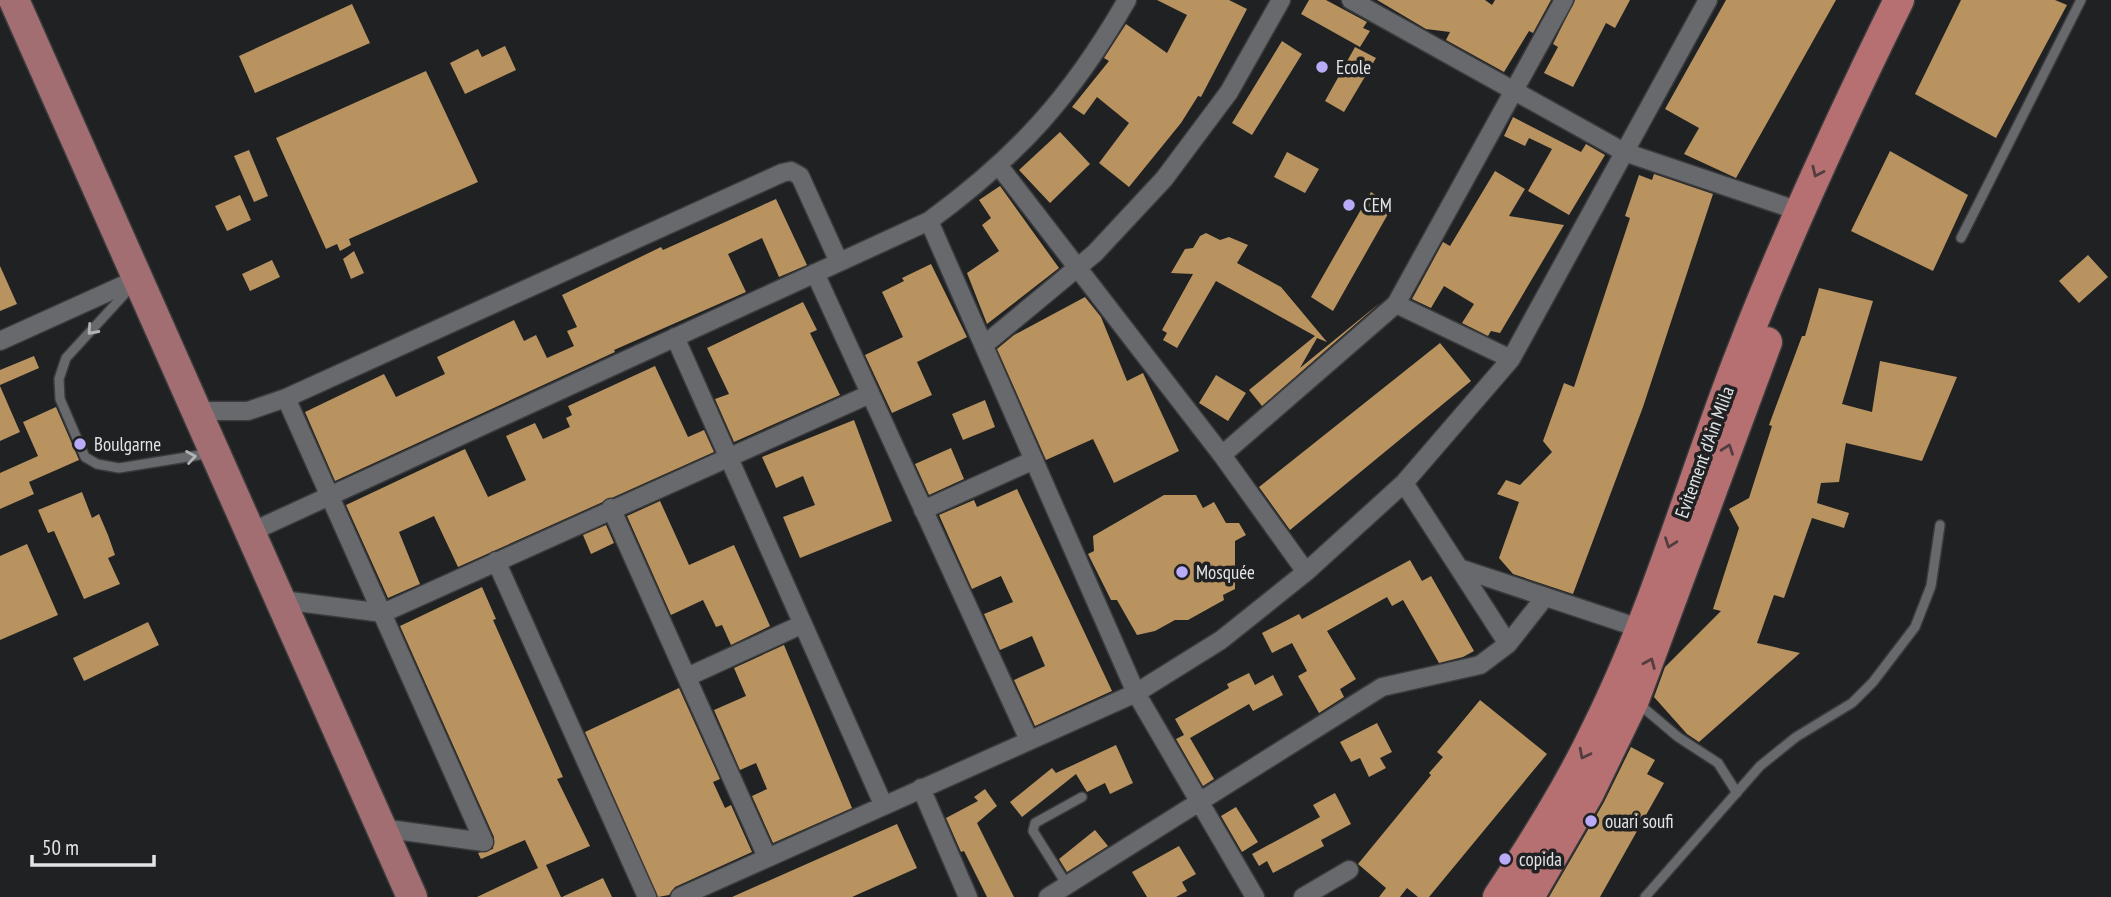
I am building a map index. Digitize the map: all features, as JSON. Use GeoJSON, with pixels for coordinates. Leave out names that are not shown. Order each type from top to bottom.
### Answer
{"type":"FeatureCollection","features":[{"type":"Feature","properties":{"kind":"highway","name":"Evitement d'Ain Mlila"},"geometry":{"type":"LineString","coordinates":[[1498,897],[1562,798],[1599,726],[1639,628],[1743,347],[1800,211],[1899,0]]}},
{"type":"Feature","properties":{"kind":"highway","name":"Evitement d'Ain Mlila"},"geometry":{"type":"LineString","coordinates":[[1529,897],[1589,793],[1634,700],[1762,354],[1849,149],[1919,0]]}},
{"type":"Feature","properties":{"kind":"main road"},"geometry":{"type":"LineString","coordinates":[[14,0],[412,897]]}},
{"type":"Feature","properties":{"kind":"street"},"geometry":{"type":"LineString","coordinates":[[251,532],[929,221],[999,166],[1059,104],[1098,50],[1127,0]]}},
{"type":"Feature","properties":{"kind":"street"},"geometry":{"type":"LineString","coordinates":[[984,345],[1079,266],[1164,179],[1229,92],[1281,0]]}},
{"type":"Feature","properties":{"kind":"street"},"geometry":{"type":"LineString","coordinates":[[1351,0],[1624,152],[1800,211]]}},
{"type":"Feature","properties":{"kind":"street"},"geometry":{"type":"LineString","coordinates":[[1222,455],[1396,304],[1517,91],[1564,0]]}},
{"type":"Feature","properties":{"kind":"street"},"geometry":{"type":"LineString","coordinates":[[680,897],[1136,693],[1221,640],[1306,572],[1404,483],[1511,359],[1708,0]]}},
{"type":"Feature","properties":{"kind":"street"},"geometry":{"type":"LineString","coordinates":[[999,166],[1079,266],[1222,455],[1306,572]]}},
{"type":"Feature","properties":{"kind":"street"},"geometry":{"type":"LineString","coordinates":[[197,411],[248,411],[286,398],[782,173],[791,171],[800,176],[839,262]]}},
{"type":"Feature","properties":{"kind":"street"},"geometry":{"type":"LineString","coordinates":[[929,221],[1136,693],[1255,897]]}},
{"type":"Feature","properties":{"kind":"street"},"geometry":{"type":"LineString","coordinates":[[815,273],[1029,740]]}},
{"type":"Feature","properties":{"kind":"street"},"geometry":{"type":"LineString","coordinates":[[0,341],[137,279]]}},
{"type":"Feature","properties":{"kind":"street"},"geometry":{"type":"LineString","coordinates":[[1396,304],[1511,359]]}},
{"type":"Feature","properties":{"kind":"street"},"geometry":{"type":"LineString","coordinates":[[675,337],[883,804]]}},
{"type":"Feature","properties":{"kind":"street"},"geometry":{"type":"LineString","coordinates":[[282,600],[383,613],[611,508],[870,394]]}},
{"type":"Feature","properties":{"kind":"street"},"geometry":{"type":"LineString","coordinates":[[286,398],[484,842],[381,828]]}},
{"type":"Feature","properties":{"kind":"street"},"geometry":{"type":"LineString","coordinates":[[923,510],[1034,460]]}},
{"type":"Feature","properties":{"kind":"street"},"geometry":{"type":"LineString","coordinates":[[1404,483],[1508,644]]}},
{"type":"Feature","properties":{"kind":"street"},"geometry":{"type":"LineString","coordinates":[[611,508],[767,856]]}},
{"type":"Feature","properties":{"kind":"street"},"geometry":{"type":"LineString","coordinates":[[496,561],[647,897]]}},
{"type":"Feature","properties":{"kind":"street"},"geometry":{"type":"LineString","coordinates":[[1459,568],[1639,628]]}},
{"type":"Feature","properties":{"kind":"street"},"geometry":{"type":"LineString","coordinates":[[1048,897],[1382,687],[1480,664],[1508,644],[1545,597]]}},
{"type":"Feature","properties":{"kind":"street"},"geometry":{"type":"LineString","coordinates":[[687,677],[803,624]]}},
{"type":"Feature","properties":{"kind":"street"},"geometry":{"type":"LineString","coordinates":[[921,788],[968,897]]}},
{"type":"Feature","properties":{"kind":"street"},"geometry":{"type":"LineString","coordinates":[[1303,897],[1349,870]]}},
{"type":"Feature","properties":{"kind":"lane"},"geometry":{"type":"LineString","coordinates":[[1961,238],[2081,0]]}},
{"type":"Feature","properties":{"kind":"lane"},"geometry":{"type":"LineString","coordinates":[[137,279],[66,358],[59,379],[60,398],[85,457],[97,464],[119,468],[216,453]]}},
{"type":"Feature","properties":{"kind":"lane"},"geometry":{"type":"LineString","coordinates":[[1645,897],[1760,766],[1796,737],[1852,703],[1873,682],[1915,627],[1931,586],[1940,525]]}},
{"type":"Feature","properties":{"kind":"lane"},"geometry":{"type":"LineString","coordinates":[[1634,700],[1678,737],[1718,763],[1737,793]]}},
{"type":"Feature","properties":{"kind":"lane"},"geometry":{"type":"LineString","coordinates":[[1067,885],[1033,831],[1035,823],[1082,797]]}},
{"type":"Feature","properties":{"kind":"building"},"geometry":{"type":"Polygon","coordinates":[[[1157,0],[1229,0],[1247,9],[1201,97],[1198,96],[1181,123],[1129,187],[1099,163],[1129,123],[1097,97],[1084,115],[1072,107],[1109,61],[1104,58],[1126,24],[1167,53],[1187,15],[1157,0]]]}},
{"type":"Feature","properties":{"kind":"building"},"geometry":{"type":"Polygon","coordinates":[[[1309,0],[1326,0],[1367,22],[1363,28],[1370,31],[1360,47],[1301,14],[1309,0]]]}},
{"type":"Feature","properties":{"kind":"building"},"geometry":{"type":"Polygon","coordinates":[[[1377,0],[1485,0],[1492,5],[1495,0],[1551,0],[1533,33],[1529,31],[1504,72],[1446,40],[1450,32],[1426,29],[1377,0]]]}},
{"type":"Feature","properties":{"kind":"building"},"geometry":{"type":"Polygon","coordinates":[[[1575,0],[1630,0],[1615,28],[1606,23],[1573,87],[1544,73],[1558,47],[1553,44],[1575,0]]]}},
{"type":"Feature","properties":{"kind":"building"},"geometry":{"type":"Polygon","coordinates":[[[1726,0],[1836,0],[1736,178],[1684,154],[1699,128],[1665,109],[1726,0]]]}},
{"type":"Feature","properties":{"kind":"building"},"geometry":{"type":"Polygon","coordinates":[[[1961,0],[2055,0],[2067,5],[1996,138],[1915,94],[1961,0]]]}},
{"type":"Feature","properties":{"kind":"building"},"geometry":{"type":"Polygon","coordinates":[[[352,4],[370,43],[255,93],[239,56],[352,4]]]}},
{"type":"Feature","properties":{"kind":"building"},"geometry":{"type":"Polygon","coordinates":[[[1282,41],[1302,54],[1252,135],[1232,123],[1282,41]]]}},
{"type":"Feature","properties":{"kind":"building"},"geometry":{"type":"Polygon","coordinates":[[[505,46],[516,70],[465,94],[450,63],[478,49],[482,57],[505,46]]]}},
{"type":"Feature","properties":{"kind":"building"},"geometry":{"type":"Polygon","coordinates":[[[1355,47],[1376,58],[1344,112],[1325,101],[1355,47]]]}},
{"type":"Feature","properties":{"kind":"building"},"geometry":{"type":"Polygon","coordinates":[[[426,71],[478,182],[349,239],[351,245],[340,251],[337,244],[326,249],[276,138],[426,71]]]}},
{"type":"Feature","properties":{"kind":"building"},"geometry":{"type":"Polygon","coordinates":[[[1513,117],[1581,152],[1586,144],[1605,155],[1569,215],[1528,191],[1552,149],[1529,138],[1525,146],[1504,136],[1513,117]]]}},
{"type":"Feature","properties":{"kind":"building"},"geometry":{"type":"Polygon","coordinates":[[[1060,132],[1090,164],[1050,203],[1019,170],[1060,132]]]}},
{"type":"Feature","properties":{"kind":"building"},"geometry":{"type":"Polygon","coordinates":[[[249,150],[268,196],[254,202],[234,156],[249,150]]]}},
{"type":"Feature","properties":{"kind":"building"},"geometry":{"type":"Polygon","coordinates":[[[1890,151],[1968,195],[1933,271],[1851,231],[1890,151]]]}},
{"type":"Feature","properties":{"kind":"building"},"geometry":{"type":"Polygon","coordinates":[[[1287,152],[1319,169],[1305,193],[1274,177],[1287,152]]]}},
{"type":"Feature","properties":{"kind":"building"},"geometry":{"type":"Polygon","coordinates":[[[1495,171],[1525,189],[1509,216],[1564,225],[1500,333],[1491,331],[1488,336],[1462,323],[1474,304],[1444,286],[1431,308],[1412,299],[1443,242],[1450,246],[1495,171]]]}},
{"type":"Feature","properties":{"kind":"building"},"geometry":{"type":"Polygon","coordinates":[[[1654,174],[1713,194],[1643,407],[1573,594],[1513,574],[1499,558],[1519,502],[1497,494],[1506,480],[1520,485],[1552,452],[1543,441],[1564,383],[1574,387],[1630,218],[1625,216],[1639,175],[1652,180],[1654,174]]]}},
{"type":"Feature","properties":{"kind":"building"},"geometry":{"type":"Polygon","coordinates":[[[1000,186],[1059,268],[987,324],[967,273],[999,251],[982,225],[991,218],[979,200],[1000,186]]]}},
{"type":"Feature","properties":{"kind":"building"},"geometry":{"type":"Polygon","coordinates":[[[1371,192],[1389,204],[1385,211],[1388,214],[1333,311],[1311,297],[1371,192]]]}},
{"type":"Feature","properties":{"kind":"building"},"geometry":{"type":"Polygon","coordinates":[[[240,195],[251,220],[227,231],[215,206],[240,195]]]}},
{"type":"Feature","properties":{"kind":"building"},"geometry":{"type":"Polygon","coordinates":[[[776,199],[807,265],[779,277],[762,238],[728,254],[746,292],[614,350],[615,352],[335,481],[305,412],[384,374],[396,397],[445,374],[437,357],[514,320],[524,341],[536,335],[547,358],[574,346],[567,331],[577,327],[562,295],[661,247],[663,250],[776,199]]]}},
{"type":"Feature","properties":{"kind":"building"},"geometry":{"type":"Polygon","coordinates":[[[1206,233],[1220,240],[1229,237],[1248,245],[1237,263],[1281,287],[1327,342],[1317,338],[1300,368],[1381,302],[1262,406],[1249,390],[1315,336],[1216,281],[1177,348],[1163,340],[1167,333],[1162,330],[1193,274],[1171,273],[1185,249],[1193,248],[1200,236],[1206,233]]]}},
{"type":"Feature","properties":{"kind":"building"},"geometry":{"type":"Polygon","coordinates":[[[354,251],[364,273],[351,279],[343,259],[354,251]]]}},
{"type":"Feature","properties":{"kind":"building"},"geometry":{"type":"Polygon","coordinates":[[[2088,255],[2108,277],[2079,303],[2059,281],[2088,255]]]}},
{"type":"Feature","properties":{"kind":"building"},"geometry":{"type":"Polygon","coordinates":[[[272,260],[280,277],[250,291],[242,274],[272,260]]]}},
{"type":"Feature","properties":{"kind":"building"},"geometry":{"type":"Polygon","coordinates":[[[931,264],[967,337],[917,362],[932,395],[892,413],[865,355],[903,337],[882,292],[904,281],[902,278],[931,264]]]}},
{"type":"Feature","properties":{"kind":"building"},"geometry":{"type":"Polygon","coordinates":[[[0,266],[17,304],[0,311],[0,266]]]}},
{"type":"Feature","properties":{"kind":"building"},"geometry":{"type":"Polygon","coordinates":[[[1819,288],[1873,301],[1842,404],[1872,412],[1880,361],[1957,377],[1922,461],[1846,443],[1839,482],[1821,483],[1817,503],[1849,513],[1844,528],[1812,518],[1784,598],[1774,595],[1757,643],[1800,653],[1699,742],[1687,734],[1654,697],[1665,667],[1721,611],[1713,609],[1739,528],[1729,509],[1749,498],[1772,426],[1769,425],[1802,336],[1805,336],[1819,288]]]}},
{"type":"Feature","properties":{"kind":"building"},"geometry":{"type":"Polygon","coordinates":[[[1085,297],[1101,317],[1127,381],[1143,373],[1179,451],[1114,483],[1093,439],[1046,460],[997,349],[1014,335],[1085,297]]]}},
{"type":"Feature","properties":{"kind":"building"},"geometry":{"type":"Polygon","coordinates":[[[803,302],[817,330],[810,333],[840,395],[734,442],[715,399],[729,394],[707,348],[803,302]]]}},
{"type":"Feature","properties":{"kind":"building"},"geometry":{"type":"Polygon","coordinates":[[[1440,343],[1471,381],[1290,530],[1259,487],[1440,343]]]}},
{"type":"Feature","properties":{"kind":"building"},"geometry":{"type":"Polygon","coordinates":[[[34,356],[39,368],[0,385],[0,370],[34,356]]]}},
{"type":"Feature","properties":{"kind":"building"},"geometry":{"type":"Polygon","coordinates":[[[655,366],[688,437],[704,430],[714,452],[458,567],[434,516],[399,532],[420,584],[388,598],[346,505],[465,449],[488,497],[526,480],[506,436],[535,423],[543,439],[570,427],[566,418],[572,415],[568,406],[655,366]]]}},
{"type":"Feature","properties":{"kind":"building"},"geometry":{"type":"Polygon","coordinates":[[[1216,375],[1246,393],[1228,421],[1199,403],[1216,375]]]}},
{"type":"Feature","properties":{"kind":"building"},"geometry":{"type":"Polygon","coordinates":[[[0,386],[20,432],[0,441],[0,386]]]}},
{"type":"Feature","properties":{"kind":"building"},"geometry":{"type":"Polygon","coordinates":[[[985,400],[995,427],[963,440],[952,414],[985,400]]]}},
{"type":"Feature","properties":{"kind":"building"},"geometry":{"type":"Polygon","coordinates":[[[56,407],[79,460],[29,482],[34,494],[0,509],[0,473],[38,456],[23,422],[56,407]]]}},
{"type":"Feature","properties":{"kind":"building"},"geometry":{"type":"Polygon","coordinates":[[[854,420],[892,521],[800,558],[783,517],[815,505],[803,476],[776,488],[762,457],[854,420]]]}},
{"type":"Feature","properties":{"kind":"building"},"geometry":{"type":"Polygon","coordinates":[[[951,448],[964,479],[929,495],[915,464],[951,448]]]}},
{"type":"Feature","properties":{"kind":"building"},"geometry":{"type":"Polygon","coordinates":[[[1017,489],[1112,691],[1035,726],[1014,680],[1045,666],[1032,636],[1000,650],[984,614],[1013,602],[1001,576],[972,589],[939,515],[974,500],[977,507],[1017,489]]]}},
{"type":"Feature","properties":{"kind":"building"},"geometry":{"type":"Polygon","coordinates":[[[82,492],[92,518],[99,514],[108,535],[115,555],[108,558],[120,584],[84,599],[54,531],[48,533],[38,510],[82,492]]]}},
{"type":"Feature","properties":{"kind":"building","name":"Mosquée"},"geometry":{"type":"Polygon","coordinates":[[[1164,495],[1196,495],[1203,508],[1214,502],[1226,523],[1239,523],[1246,535],[1235,541],[1235,589],[1223,595],[1224,600],[1188,620],[1175,620],[1155,631],[1137,635],[1117,600],[1111,600],[1088,554],[1094,551],[1093,536],[1164,495]]]}},
{"type":"Feature","properties":{"kind":"building"},"geometry":{"type":"Polygon","coordinates":[[[660,501],[689,565],[734,545],[770,626],[731,645],[722,625],[716,627],[703,600],[671,615],[627,516],[660,501]]]}},
{"type":"Feature","properties":{"kind":"building"},"geometry":{"type":"Polygon","coordinates":[[[606,525],[614,543],[591,554],[583,535],[606,525]]]}},
{"type":"Feature","properties":{"kind":"building"},"geometry":{"type":"Polygon","coordinates":[[[27,544],[58,615],[0,640],[0,556],[27,544]]]}},
{"type":"Feature","properties":{"kind":"building"},"geometry":{"type":"Polygon","coordinates":[[[1410,560],[1422,581],[1431,576],[1474,651],[1463,657],[1439,663],[1403,600],[1392,606],[1387,597],[1327,631],[1356,679],[1340,689],[1344,697],[1319,713],[1298,676],[1307,671],[1292,643],[1272,653],[1262,633],[1299,614],[1302,619],[1410,560]]]}},
{"type":"Feature","properties":{"kind":"building"},"geometry":{"type":"Polygon","coordinates":[[[482,587],[496,619],[493,620],[563,777],[557,779],[590,846],[546,865],[561,897],[477,897],[538,868],[525,840],[481,859],[478,853],[493,849],[494,837],[400,626],[482,587]]]}},
{"type":"Feature","properties":{"kind":"building"},"geometry":{"type":"Polygon","coordinates":[[[148,622],[159,645],[84,681],[73,658],[148,622]]]}},
{"type":"Feature","properties":{"kind":"building"},"geometry":{"type":"Polygon","coordinates":[[[784,645],[852,808],[773,843],[752,796],[767,789],[756,763],[740,770],[714,710],[746,696],[734,668],[784,645]]]}},
{"type":"Feature","properties":{"kind":"building"},"geometry":{"type":"Polygon","coordinates":[[[1249,673],[1255,685],[1273,675],[1283,695],[1253,711],[1249,704],[1190,738],[1214,779],[1203,786],[1176,739],[1184,735],[1175,719],[1229,688],[1227,684],[1249,673]]]}},
{"type":"Feature","properties":{"kind":"building"},"geometry":{"type":"Polygon","coordinates":[[[679,688],[720,779],[713,782],[725,808],[731,805],[752,852],[675,887],[669,895],[658,897],[585,732],[679,688]]]}},
{"type":"Feature","properties":{"kind":"building"},"geometry":{"type":"Polygon","coordinates":[[[1480,700],[1547,754],[1429,897],[1418,897],[1407,888],[1400,897],[1379,897],[1386,888],[1358,864],[1431,775],[1429,773],[1443,757],[1437,752],[1480,700]]]}},
{"type":"Feature","properties":{"kind":"building"},"geometry":{"type":"Polygon","coordinates":[[[1377,723],[1392,752],[1380,758],[1386,768],[1369,777],[1360,758],[1351,762],[1340,742],[1377,723]]]}},
{"type":"Feature","properties":{"kind":"building"},"geometry":{"type":"Polygon","coordinates":[[[1116,745],[1133,783],[1110,794],[1105,783],[1087,792],[1076,774],[1022,817],[1010,802],[1052,768],[1056,773],[1116,745]]]}},
{"type":"Feature","properties":{"kind":"building"},"geometry":{"type":"Polygon","coordinates":[[[1631,747],[1655,760],[1647,774],[1664,783],[1600,897],[1549,897],[1604,802],[1631,747]]]}},
{"type":"Feature","properties":{"kind":"building"},"geometry":{"type":"Polygon","coordinates":[[[985,789],[997,806],[977,823],[1014,897],[987,897],[964,851],[961,852],[946,818],[978,801],[974,797],[985,789]]]}},
{"type":"Feature","properties":{"kind":"building"},"geometry":{"type":"Polygon","coordinates":[[[1335,793],[1351,824],[1321,840],[1324,846],[1273,873],[1267,861],[1259,866],[1252,854],[1320,817],[1313,805],[1335,793]]]}},
{"type":"Feature","properties":{"kind":"building"},"geometry":{"type":"Polygon","coordinates":[[[1236,807],[1258,842],[1242,852],[1221,816],[1236,807]]]}},
{"type":"Feature","properties":{"kind":"building"},"geometry":{"type":"Polygon","coordinates":[[[897,824],[917,868],[852,897],[732,897],[897,824]]]}},
{"type":"Feature","properties":{"kind":"building"},"geometry":{"type":"Polygon","coordinates":[[[1095,830],[1108,846],[1067,872],[1059,859],[1095,830]]]}},
{"type":"Feature","properties":{"kind":"building"},"geometry":{"type":"Polygon","coordinates":[[[1179,846],[1196,874],[1182,882],[1187,891],[1176,897],[1147,897],[1132,872],[1179,846]]]}},
{"type":"Feature","properties":{"kind":"building"},"geometry":{"type":"Polygon","coordinates":[[[603,878],[612,897],[562,897],[588,885],[603,878]]]}},
{"type":"Feature","properties":{"kind":"place","name":"Ecole"},"geometry":{"type":"Point","coordinates":[1322,67]}},
{"type":"Feature","properties":{"kind":"place","name":"CEM"},"geometry":{"type":"Point","coordinates":[1349,205]}},
{"type":"Feature","properties":{"kind":"place","name":"Boulgarne"},"geometry":{"type":"Point","coordinates":[80,444]}},
{"type":"Feature","properties":{"kind":"place","name":"Mosquée"},"geometry":{"type":"Point","coordinates":[1182,572]}},
{"type":"Feature","properties":{"kind":"place","name":"ouari soufi"},"geometry":{"type":"Point","coordinates":[1591,821]}},
{"type":"Feature","properties":{"kind":"place","name":"copida"},"geometry":{"type":"Point","coordinates":[1505,859]}}]}
